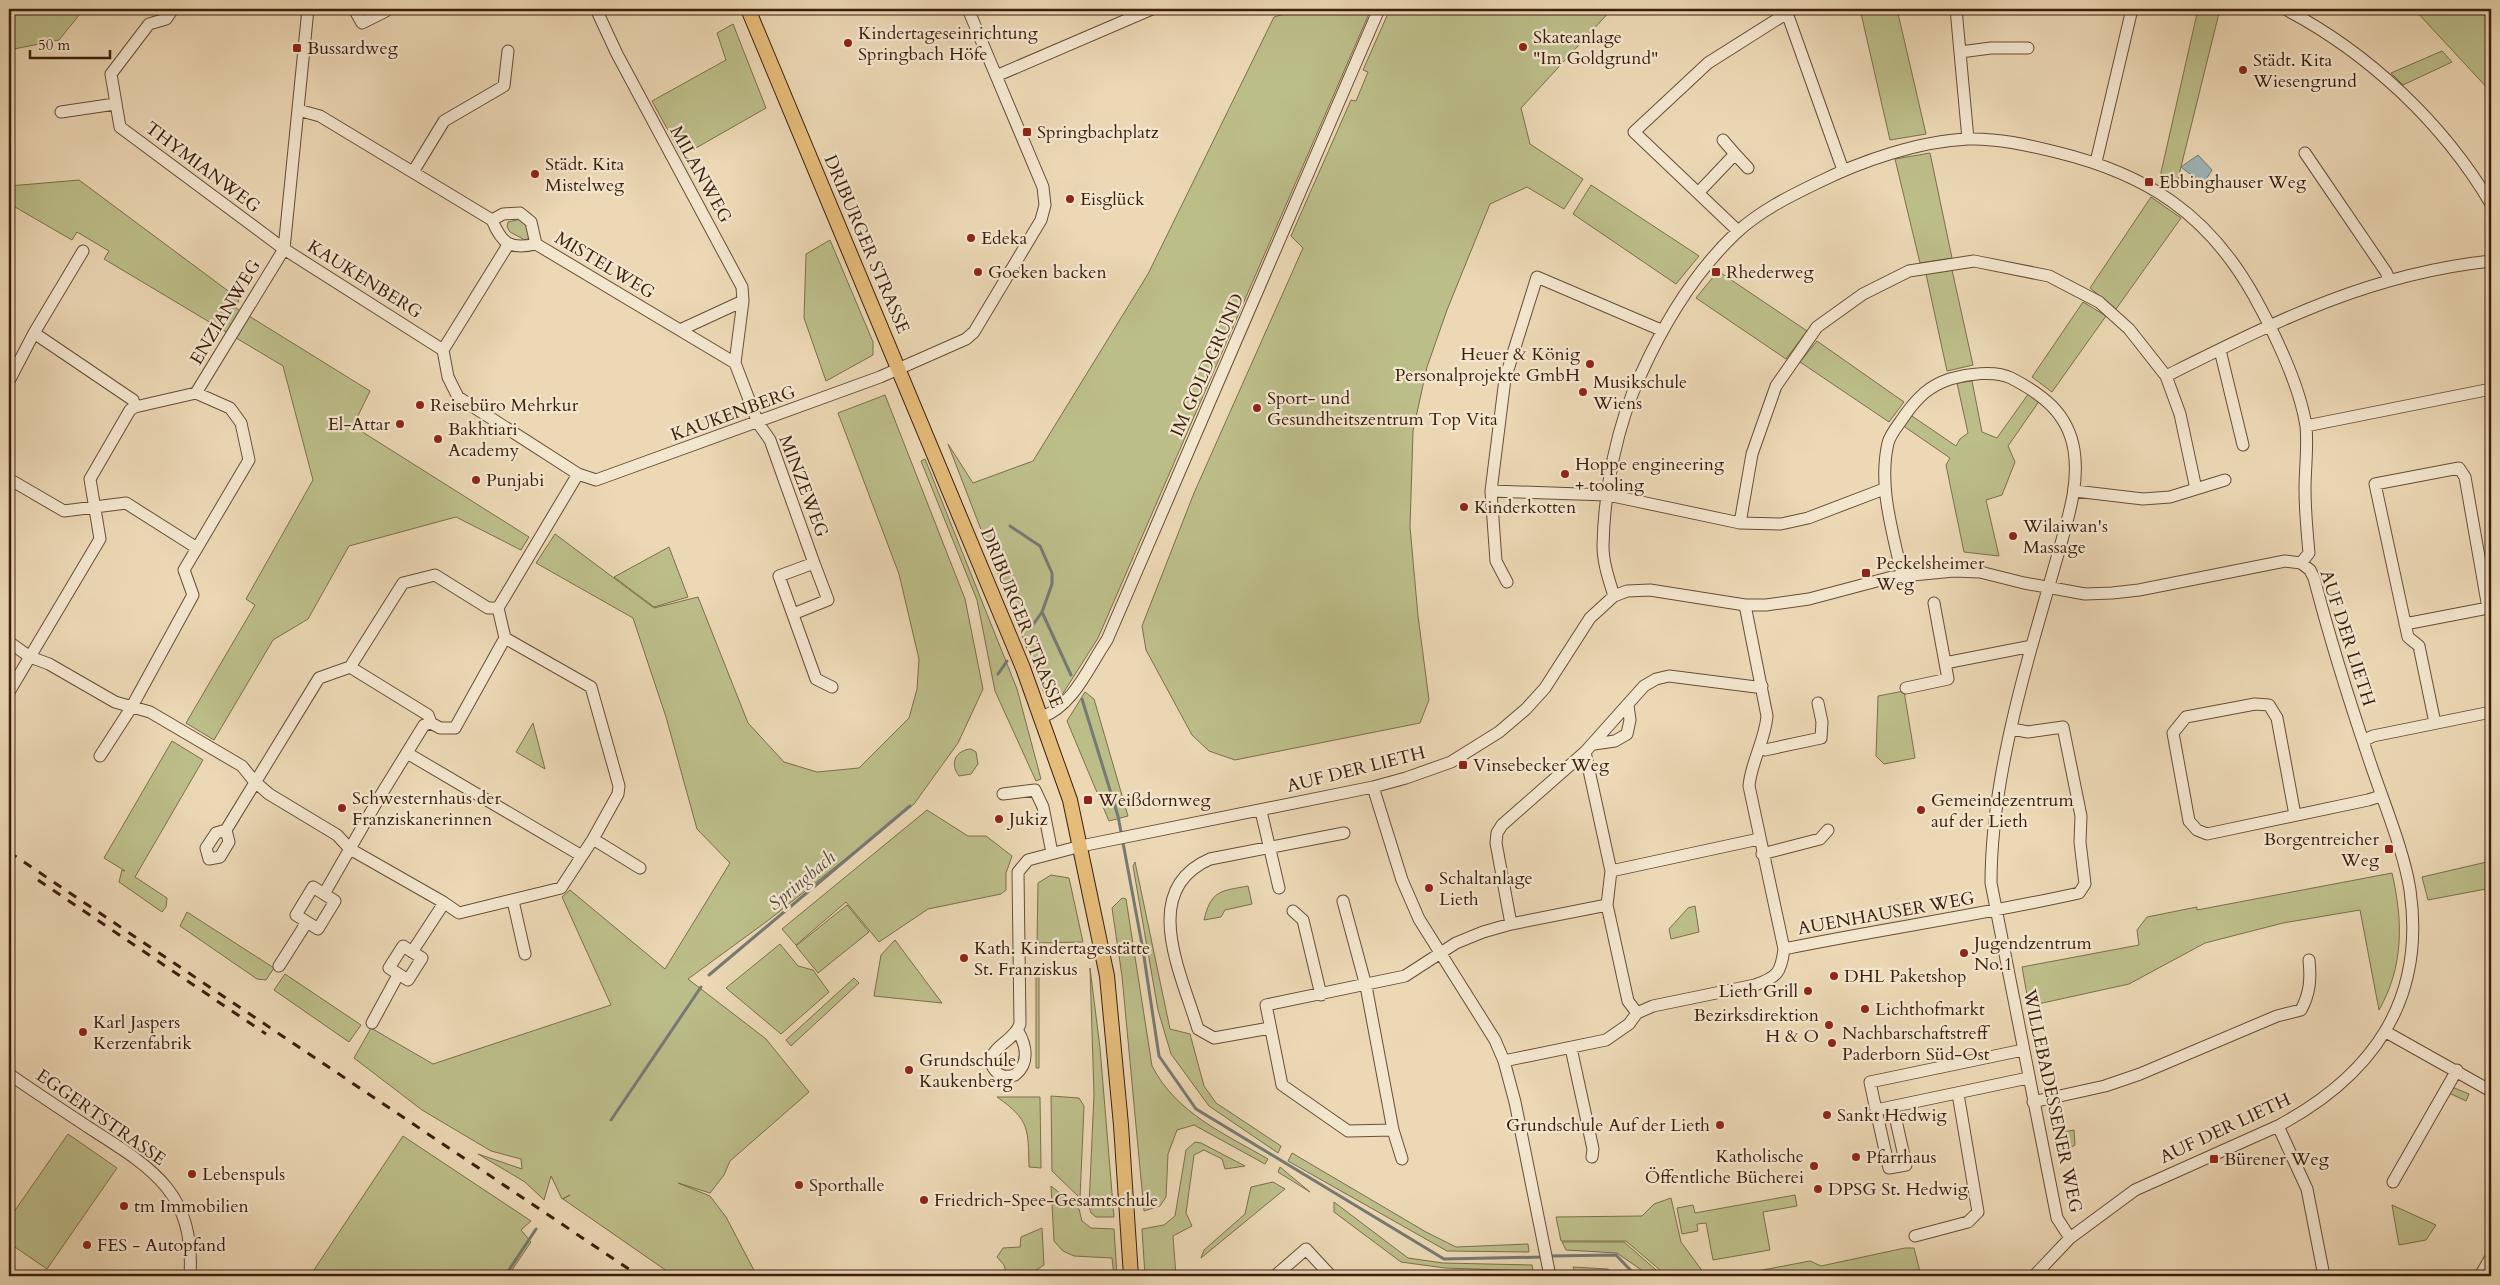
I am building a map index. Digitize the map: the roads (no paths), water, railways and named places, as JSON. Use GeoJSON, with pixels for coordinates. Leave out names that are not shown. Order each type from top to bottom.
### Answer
{"type":"FeatureCollection","features":[{"type":"Feature","properties":{"kind":"main road","name":"DRIBURGER STRASSE"},"geometry":{"type":"LineString","coordinates":[[748,9],[899,368],[1042,717],[1070,800],[1107,976],[1121,1125],[1131,1276]]}},
{"type":"Feature","properties":{"kind":"street","name":"THYMIANWEG"},"geometry":{"type":"LineString","coordinates":[[173,9],[166,19],[149,24],[110,74],[120,127],[284,249]]}},
{"type":"Feature","properties":{"kind":"street","name":"KAUKENBERG"},"geometry":{"type":"LineString","coordinates":[[308,9],[284,249],[443,350],[448,376],[458,398],[578,474],[596,480],[758,423],[899,368],[972,335],[1042,220],[1044,205],[1043,188],[968,9]]}},
{"type":"Feature","properties":{"kind":"street"},"geometry":{"type":"LineString","coordinates":[[354,9],[362,23],[386,11],[385,9]]}},
{"type":"Feature","properties":{"kind":"street","name":"MILANWEG"},"geometry":{"type":"LineString","coordinates":[[596,9],[615,51],[738,278],[743,301],[735,363]]}},
{"type":"Feature","properties":{"kind":"street"},"geometry":{"type":"LineString","coordinates":[[996,76],[1152,9]]}},
{"type":"Feature","properties":{"kind":"street","name":"IM GOLDGRUND"},"geometry":{"type":"LineString","coordinates":[[1042,717],[1052,714],[1069,698],[1107,640],[1379,9]]}},
{"type":"Feature","properties":{"kind":"street"},"geometry":{"type":"LineString","coordinates":[[1956,9],[1968,139]]}},
{"type":"Feature","properties":{"kind":"street"},"geometry":{"type":"LineString","coordinates":[[2096,162],[2132,9]]}},
{"type":"Feature","properties":{"kind":"street"},"geometry":{"type":"LineString","coordinates":[[2285,9],[2318,26],[2392,83],[2456,152],[2491,204]]}},
{"type":"Feature","properties":{"kind":"street"},"geometry":{"type":"LineString","coordinates":[[1738,232],[1634,132],[1708,63],[1791,11],[1842,170]]}},
{"type":"Feature","properties":{"kind":"street"},"geometry":{"type":"LineString","coordinates":[[1960,52],[1991,48],[2028,48]]}},
{"type":"Feature","properties":{"kind":"street"},"geometry":{"type":"LineString","coordinates":[[414,172],[444,121],[504,86],[508,51]]}},
{"type":"Feature","properties":{"kind":"street"},"geometry":{"type":"LineString","coordinates":[[61,112],[115,104]]}},
{"type":"Feature","properties":{"kind":"street"},"geometry":{"type":"LineString","coordinates":[[298,110],[320,116],[492,220],[498,234],[508,245],[443,350]]}},
{"type":"Feature","properties":{"kind":"street","name":"AUF DER LIETH"},"geometry":{"type":"LineString","coordinates":[[1081,846],[1123,836],[1261,811],[1406,778],[1451,762],[1500,732],[1526,709],[1545,688],[1590,618],[1614,596],[1603,548],[1608,494],[1620,430],[1628,401],[1661,330],[1695,278],[1738,232],[1780,201],[1842,170],[1909,148],[1968,139],[2028,145],[2096,162],[2156,190],[2204,226],[2239,270],[2271,325],[2291,375],[2306,426],[2305,498],[2309,553],[2301,563],[2310,570],[2314,578],[2334,654],[2410,888],[2414,929],[2413,945],[2404,990],[2386,1032],[2344,1082],[2297,1116],[2278,1126],[2135,1190],[2070,1238],[2034,1276]]}},
{"type":"Feature","properties":{"kind":"street"},"geometry":{"type":"LineString","coordinates":[[1723,140],[1748,168]]}},
{"type":"Feature","properties":{"kind":"street"},"geometry":{"type":"LineString","coordinates":[[2305,153],[2386,272],[2388,279]]}},
{"type":"Feature","properties":{"kind":"street"},"geometry":{"type":"LineString","coordinates":[[1698,193],[1735,154]]}},
{"type":"Feature","properties":{"kind":"street"},"geometry":{"type":"LineString","coordinates":[[492,220],[503,214],[520,213],[531,222],[536,244]]}},
{"type":"Feature","properties":{"kind":"street","name":"MISTELWEG"},"geometry":{"type":"LineString","coordinates":[[508,245],[522,248],[536,244],[735,363]]}},
{"type":"Feature","properties":{"kind":"street","name":"ENZIANWEG"},"geometry":{"type":"LineString","coordinates":[[196,393],[284,249]]}},
{"type":"Feature","properties":{"kind":"street"},"geometry":{"type":"LineString","coordinates":[[9,381],[34,333],[83,251]]}},
{"type":"Feature","properties":{"kind":"street"},"geometry":{"type":"LineString","coordinates":[[1740,523],[1752,454],[1776,386],[1817,328],[1864,294],[1909,271],[1974,261],[2049,276],[2099,302],[2129,329],[2166,376],[2180,414],[2196,489]]}},
{"type":"Feature","properties":{"kind":"street"},"geometry":{"type":"LineString","coordinates":[[2166,376],[2316,304],[2388,279],[2455,265],[2491,261]]}},
{"type":"Feature","properties":{"kind":"street"},"geometry":{"type":"LineString","coordinates":[[1507,582],[1496,561],[1491,491],[1505,379],[1537,277],[1661,330]]}},
{"type":"Feature","properties":{"kind":"street"},"geometry":{"type":"LineString","coordinates":[[680,330],[743,301]]}},
{"type":"Feature","properties":{"kind":"street"},"geometry":{"type":"LineString","coordinates":[[9,692],[100,538],[90,479],[130,410],[135,407],[133,400],[34,333]]}},
{"type":"Feature","properties":{"kind":"street"},"geometry":{"type":"LineString","coordinates":[[2220,350],[2243,444]]}},
{"type":"Feature","properties":{"kind":"street"},"geometry":{"type":"LineString","coordinates":[[735,363],[758,423]]}},
{"type":"Feature","properties":{"kind":"street","name":"WILLEBADESSENER WEG"},"geometry":{"type":"LineString","coordinates":[[1902,575],[1884,489],[1888,442],[1920,395],[1940,382],[1961,376],[1984,374],[2006,376],[2038,392],[2053,405],[2066,426],[2074,450],[2075,491],[2032,646],[2012,729],[1991,842],[1991,883],[1995,912],[2057,1218],[2070,1238]]}},
{"type":"Feature","properties":{"kind":"street"},"geometry":{"type":"LineString","coordinates":[[2306,426],[2491,389]]}},
{"type":"Feature","properties":{"kind":"street","name":"ENZIANWEG"},"geometry":{"type":"LineString","coordinates":[[100,756],[130,708],[193,595],[184,570],[250,460],[241,423],[230,408],[196,393],[135,407]]}},
{"type":"Feature","properties":{"kind":"street","name":"MINZEWEG"},"geometry":{"type":"LineString","coordinates":[[758,423],[770,440],[828,600],[792,614]]}},
{"type":"Feature","properties":{"kind":"street"},"geometry":{"type":"LineString","coordinates":[[2405,624],[2488,608],[2465,477],[2459,468],[2375,484],[2405,624],[2408,637],[2419,646],[2434,723]]}},
{"type":"Feature","properties":{"kind":"street"},"geometry":{"type":"LineString","coordinates":[[350,667],[428,715],[431,723],[440,728],[455,728],[505,638],[498,608],[578,474]]}},
{"type":"Feature","properties":{"kind":"street"},"geometry":{"type":"LineString","coordinates":[[9,479],[64,511],[126,502],[197,548]]}},
{"type":"Feature","properties":{"kind":"street"},"geometry":{"type":"LineString","coordinates":[[2075,491],[2143,499],[2170,497],[2225,480]]}},
{"type":"Feature","properties":{"kind":"street"},"geometry":{"type":"LineString","coordinates":[[1491,491],[1608,494],[1740,523],[1781,524],[1884,489]]}},
{"type":"Feature","properties":{"kind":"street"},"geometry":{"type":"LineString","coordinates":[[1614,596],[1641,590],[1745,604],[1766,605],[1809,599],[1902,575],[1945,571],[1980,572],[2049,588],[2085,594],[2140,590],[2285,561],[2301,563]]}},
{"type":"Feature","properties":{"kind":"street","name":"MINZEWEG"},"geometry":{"type":"LineString","coordinates":[[814,563],[779,576],[816,679],[832,686]]}},
{"type":"Feature","properties":{"kind":"street"},"geometry":{"type":"LineString","coordinates":[[226,830],[318,678],[350,667],[402,583],[435,575],[488,608],[498,608]]}},
{"type":"Feature","properties":{"kind":"street"},"geometry":{"type":"LineString","coordinates":[[1906,688],[1948,679],[1934,602]]}},
{"type":"Feature","properties":{"kind":"street"},"geometry":{"type":"LineString","coordinates":[[1504,1061],[1606,1040],[1629,1024],[1637,1013],[1653,1006],[1755,985],[1771,979],[1779,971],[1784,949],[1762,854],[1749,786],[1751,771],[1766,733],[1767,716],[1745,604]]}},
{"type":"Feature","properties":{"kind":"street"},"geometry":{"type":"LineString","coordinates":[[9,642],[30,657],[48,664],[115,702],[130,708],[150,712],[242,766],[254,781],[269,794],[337,835],[350,849],[459,913],[560,888],[593,839],[619,789],[594,692],[591,687],[505,638]]}},
{"type":"Feature","properties":{"kind":"street"},"geometry":{"type":"LineString","coordinates":[[1945,663],[2032,646]]}},
{"type":"Feature","properties":{"kind":"street"},"geometry":{"type":"LineString","coordinates":[[1511,924],[1496,843],[1497,833],[1502,825],[1594,744],[1644,686],[1656,679],[1670,676],[1756,687],[1762,686]]}},
{"type":"Feature","properties":{"kind":"street"},"geometry":{"type":"LineString","coordinates":[[1760,748],[1765,750],[1821,738],[1822,722],[1818,703]]}},
{"type":"Feature","properties":{"kind":"street"},"geometry":{"type":"LineString","coordinates":[[2296,815],[2277,718],[2268,705],[2255,704],[2186,718],[2178,724],[2173,733],[2189,821],[2197,830],[2207,834],[2296,815],[2381,796]]}},
{"type":"Feature","properties":{"kind":"street"},"geometry":{"type":"LineString","coordinates":[[1594,744],[1615,741],[1627,734],[1630,720],[1628,706]]}},
{"type":"Feature","properties":{"kind":"street"},"geometry":{"type":"LineString","coordinates":[[2362,741],[2373,736],[2491,712]]}},
{"type":"Feature","properties":{"kind":"street"},"geometry":{"type":"LineString","coordinates":[[324,894],[407,753],[424,726],[431,723]]}},
{"type":"Feature","properties":{"kind":"street","name":"AUENHAUSER WEG"},"geometry":{"type":"LineString","coordinates":[[1784,949],[1889,927],[1995,912],[2079,893],[2085,884],[2080,842],[2081,816],[2063,727],[2028,732],[2012,729]]}},
{"type":"Feature","properties":{"kind":"street"},"geometry":{"type":"LineString","coordinates":[[1585,752],[1611,871],[1607,905],[1628,1001],[1637,1013]]}},
{"type":"Feature","properties":{"kind":"street"},"geometry":{"type":"LineString","coordinates":[[407,753],[582,856]]}},
{"type":"Feature","properties":{"kind":"street"},"geometry":{"type":"LineString","coordinates":[[1373,787],[1402,880],[1419,919],[1495,1040],[1504,1061],[1515,1102],[1550,1276]]}},
{"type":"Feature","properties":{"kind":"street"},"geometry":{"type":"LineString","coordinates":[[1003,794],[1036,790],[1043,807],[1052,853]]}},
{"type":"Feature","properties":{"kind":"street"},"geometry":{"type":"LineString","coordinates":[[1261,811],[1279,888]]}},
{"type":"Feature","properties":{"kind":"street"},"geometry":{"type":"LineString","coordinates":[[1762,854],[1820,839],[1828,830]]}},
{"type":"Feature","properties":{"kind":"street"},"geometry":{"type":"LineString","coordinates":[[1270,1028],[1214,1038],[1198,1029],[1171,939],[1168,915],[1172,897],[1182,879],[1198,864],[1210,859],[1344,833]]}},
{"type":"Feature","properties":{"kind":"street"},"geometry":{"type":"LineString","coordinates":[[593,839],[640,868]]}},
{"type":"Feature","properties":{"kind":"street"},"geometry":{"type":"LineString","coordinates":[[1611,871],[1759,839]]}},
{"type":"Feature","properties":{"kind":"street"},"geometry":{"type":"LineString","coordinates":[[1018,1031],[1020,1024],[1020,954],[1018,872],[1028,860],[1081,846]]}},
{"type":"Feature","properties":{"kind":"street"},"geometry":{"type":"LineString","coordinates":[[313,887],[324,894],[335,901],[318,929],[296,915],[313,887]]}},
{"type":"Feature","properties":{"kind":"street"},"geometry":{"type":"LineString","coordinates":[[513,901],[525,954]]}},
{"type":"Feature","properties":{"kind":"street"},"geometry":{"type":"LineString","coordinates":[[1343,901],[1366,986],[1394,1130],[1402,1159]]}},
{"type":"Feature","properties":{"kind":"street"},"geometry":{"type":"LineString","coordinates":[[372,1023],[398,974],[389,968],[403,946],[412,952],[444,903]]}},
{"type":"Feature","properties":{"kind":"street"},"geometry":{"type":"LineString","coordinates":[[1394,1130],[1348,1131],[1282,1085],[1266,1004],[1366,986],[1405,976],[1439,953],[1483,932],[1511,924],[1607,905]]}},
{"type":"Feature","properties":{"kind":"street"},"geometry":{"type":"LineString","coordinates":[[1293,911],[1302,920],[1320,995]]}},
{"type":"Feature","properties":{"kind":"street"},"geometry":{"type":"LineString","coordinates":[[279,966],[307,922]]}},
{"type":"Feature","properties":{"kind":"street"},"geometry":{"type":"LineString","coordinates":[[2034,1102],[2125,1079],[2277,1016],[2301,1010],[2308,997],[2311,979],[2309,960]]}},
{"type":"Feature","properties":{"kind":"street"},"geometry":{"type":"LineString","coordinates":[[2386,1032],[2457,1070],[2491,1091]]}},
{"type":"Feature","properties":{"kind":"street"},"geometry":{"type":"LineString","coordinates":[[1572,1048],[1594,1149],[1592,1157]]}},
{"type":"Feature","properties":{"kind":"street"},"geometry":{"type":"LineString","coordinates":[[1893,1107],[1906,1165],[1889,1168],[1870,1082],[2023,1050]]}},
{"type":"Feature","properties":{"kind":"street"},"geometry":{"type":"LineString","coordinates":[[2393,1182],[2457,1070]]}},
{"type":"Feature","properties":{"kind":"street","name":"EGGERTSTRASSE"},"geometry":{"type":"LineString","coordinates":[[9,1074],[149,1168],[165,1184],[177,1202],[186,1223],[191,1251],[190,1276]]}},
{"type":"Feature","properties":{"kind":"street"},"geometry":{"type":"LineString","coordinates":[[1876,1110],[2028,1078]]}},
{"type":"Feature","properties":{"kind":"street"},"geometry":{"type":"LineString","coordinates":[[1915,1236],[1968,1222],[1978,1212],[1958,1094]]}},
{"type":"Feature","properties":{"kind":"street"},"geometry":{"type":"LineString","coordinates":[[2278,1126],[2306,1189],[2324,1276]]}},
{"type":"Feature","properties":{"kind":"street"},"geometry":{"type":"LineString","coordinates":[[1275,1276],[1306,1249],[1331,1276]]}},
{"type":"Feature","properties":{"kind":"street"},"geometry":{"type":"LineString","coordinates":[[2480,1276],[2491,1257]]}},
{"type":"Feature","properties":{"kind":"water"},"geometry":{"type":"Polygon","coordinates":[[[2198,155],[2212,170],[2203,184],[2181,167],[2198,155]]]}},
{"type":"Feature","properties":{"kind":"waterway","name":"Springbach"},"geometry":{"type":"LineString","coordinates":[[1010,526],[1040,546],[1052,573],[1052,584],[1042,612],[1030,629]]}},
{"type":"Feature","properties":{"kind":"waterway"},"geometry":{"type":"LineString","coordinates":[[1042,612],[1071,675]]}},
{"type":"Feature","properties":{"kind":"waterway"},"geometry":{"type":"LineString","coordinates":[[998,674],[1007,661]]}},
{"type":"Feature","properties":{"kind":"waterway"},"geometry":{"type":"LineString","coordinates":[[1082,699],[1118,816],[1143,950],[1159,1056],[1196,1109],[1444,1259],[1543,1257]]}},
{"type":"Feature","properties":{"kind":"waterway","name":"Springbach"},"geometry":{"type":"LineString","coordinates":[[709,975],[910,806]]}},
{"type":"Feature","properties":{"kind":"waterway","name":"Springbach"},"geometry":{"type":"LineString","coordinates":[[611,1120],[701,987]]}},
{"type":"Feature","properties":{"kind":"waterway","name":"Springbach"},"geometry":{"type":"LineString","coordinates":[[505,1276],[536,1229]]}},
{"type":"Feature","properties":{"kind":"waterway"},"geometry":{"type":"LineString","coordinates":[[1550,1256],[1616,1255],[1636,1276]]}},
{"type":"Feature","properties":{"kind":"railway"},"geometry":{"type":"LineString","coordinates":[[9,852],[639,1276]]}},
{"type":"Feature","properties":{"kind":"railway"},"geometry":{"type":"LineString","coordinates":[[38,880],[266,1034]]}},
{"type":"Feature","properties":{"kind":"place","name":"Kindertageseinrichtung Springbach Höfe"},"geometry":{"type":"Point","coordinates":[848,43]}},
{"type":"Feature","properties":{"kind":"place","name":"Skateanlage \"Im Goldgrund\""},"geometry":{"type":"Point","coordinates":[1523,47]}},
{"type":"Feature","properties":{"kind":"place","name":"Bussardweg"},"geometry":{"type":"Point","coordinates":[297,48]}},
{"type":"Feature","properties":{"kind":"place","name":"Städt. Kita Wiesengrund"},"geometry":{"type":"Point","coordinates":[2243,70]}},
{"type":"Feature","properties":{"kind":"place","name":"Springbachplatz"},"geometry":{"type":"Point","coordinates":[1027,132]}},
{"type":"Feature","properties":{"kind":"place","name":"Städt. Kita Mistelweg"},"geometry":{"type":"Point","coordinates":[535,174]}},
{"type":"Feature","properties":{"kind":"place","name":"Ebbinghauser Weg"},"geometry":{"type":"Point","coordinates":[2149,182]}},
{"type":"Feature","properties":{"kind":"place","name":"Eisglück"},"geometry":{"type":"Point","coordinates":[1070,199]}},
{"type":"Feature","properties":{"kind":"place","name":"Edeka"},"geometry":{"type":"Point","coordinates":[971,238]}},
{"type":"Feature","properties":{"kind":"place","name":"Goeken backen"},"geometry":{"type":"Point","coordinates":[978,272]}},
{"type":"Feature","properties":{"kind":"place","name":"Rhederweg"},"geometry":{"type":"Point","coordinates":[1716,272]}},
{"type":"Feature","properties":{"kind":"place","name":"Heuer & König Personalprojekte GmbH"},"geometry":{"type":"Point","coordinates":[1590,364]}},
{"type":"Feature","properties":{"kind":"place","name":"Musikschule Wiens"},"geometry":{"type":"Point","coordinates":[1583,392]}},
{"type":"Feature","properties":{"kind":"place","name":"Reisebüro Mehrkur"},"geometry":{"type":"Point","coordinates":[420,405]}},
{"type":"Feature","properties":{"kind":"place","name":"Sport- und Gesundheitszentrum Top Vita"},"geometry":{"type":"Point","coordinates":[1257,408]}},
{"type":"Feature","properties":{"kind":"place","name":"El-Attar"},"geometry":{"type":"Point","coordinates":[400,424]}},
{"type":"Feature","properties":{"kind":"place","name":"Bakhtiari Academy"},"geometry":{"type":"Point","coordinates":[438,439]}},
{"type":"Feature","properties":{"kind":"place","name":"Hoppe engineering + tooling"},"geometry":{"type":"Point","coordinates":[1565,474]}},
{"type":"Feature","properties":{"kind":"place","name":"Punjabi"},"geometry":{"type":"Point","coordinates":[476,480]}},
{"type":"Feature","properties":{"kind":"place","name":"Kinderkotten"},"geometry":{"type":"Point","coordinates":[1464,507]}},
{"type":"Feature","properties":{"kind":"place","name":"Wilaiwan's Massage"},"geometry":{"type":"Point","coordinates":[2013,536]}},
{"type":"Feature","properties":{"kind":"place","name":"Peckelsheimer Weg"},"geometry":{"type":"Point","coordinates":[1866,573]}},
{"type":"Feature","properties":{"kind":"place","name":"Vinsebecker Weg"},"geometry":{"type":"Point","coordinates":[1463,765]}},
{"type":"Feature","properties":{"kind":"place","name":"Weißdornweg"},"geometry":{"type":"Point","coordinates":[1088,800]}},
{"type":"Feature","properties":{"kind":"place","name":"Schwesternhaus der Franziskanerinnen"},"geometry":{"type":"Point","coordinates":[342,808]}},
{"type":"Feature","properties":{"kind":"place","name":"Gemeindezentrum auf der Lieth"},"geometry":{"type":"Point","coordinates":[1921,810]}},
{"type":"Feature","properties":{"kind":"place","name":"Jukiz"},"geometry":{"type":"Point","coordinates":[999,819]}},
{"type":"Feature","properties":{"kind":"place","name":"Borgentreicher Weg"},"geometry":{"type":"Point","coordinates":[2389,849]}},
{"type":"Feature","properties":{"kind":"place","name":"Schaltanlage Lieth"},"geometry":{"type":"Point","coordinates":[1429,888]}},
{"type":"Feature","properties":{"kind":"place","name":"Jugendzentrum No.1"},"geometry":{"type":"Point","coordinates":[1964,953]}},
{"type":"Feature","properties":{"kind":"place","name":"Kath. Kindertagesstätte St. Franziskus"},"geometry":{"type":"Point","coordinates":[964,958]}},
{"type":"Feature","properties":{"kind":"place","name":"DHL Paketshop"},"geometry":{"type":"Point","coordinates":[1834,976]}},
{"type":"Feature","properties":{"kind":"place","name":"Lieth Grill"},"geometry":{"type":"Point","coordinates":[1808,991]}},
{"type":"Feature","properties":{"kind":"place","name":"Lichthofmarkt"},"geometry":{"type":"Point","coordinates":[1865,1009]}},
{"type":"Feature","properties":{"kind":"place","name":"Bezirksdirektion H & O"},"geometry":{"type":"Point","coordinates":[1829,1025]}},
{"type":"Feature","properties":{"kind":"place","name":"Karl Jaspers Kerzenfabrik"},"geometry":{"type":"Point","coordinates":[83,1032]}},
{"type":"Feature","properties":{"kind":"place","name":"Nachbarschaftstreff Paderborn Süd-Ost"},"geometry":{"type":"Point","coordinates":[1832,1043]}},
{"type":"Feature","properties":{"kind":"place","name":"Grundschule Kaukenberg"},"geometry":{"type":"Point","coordinates":[909,1070]}},
{"type":"Feature","properties":{"kind":"place","name":"Sankt Hedwig"},"geometry":{"type":"Point","coordinates":[1827,1115]}},
{"type":"Feature","properties":{"kind":"place","name":"Grundschule Auf der Lieth"},"geometry":{"type":"Point","coordinates":[1720,1125]}},
{"type":"Feature","properties":{"kind":"place","name":"Pfarrhaus"},"geometry":{"type":"Point","coordinates":[1856,1157]}},
{"type":"Feature","properties":{"kind":"place","name":"Bürener Weg"},"geometry":{"type":"Point","coordinates":[2214,1159]}},
{"type":"Feature","properties":{"kind":"place","name":"Katholische Öffentliche Bücherei"},"geometry":{"type":"Point","coordinates":[1814,1166]}},
{"type":"Feature","properties":{"kind":"place","name":"Lebenspuls"},"geometry":{"type":"Point","coordinates":[192,1174]}},
{"type":"Feature","properties":{"kind":"place","name":"Sporthalle"},"geometry":{"type":"Point","coordinates":[799,1185]}},
{"type":"Feature","properties":{"kind":"place","name":"DPSG St. Hedwig"},"geometry":{"type":"Point","coordinates":[1818,1189]}},
{"type":"Feature","properties":{"kind":"place","name":"Friedrich-Spee-Gesamtschule"},"geometry":{"type":"Point","coordinates":[924,1200]}},
{"type":"Feature","properties":{"kind":"place","name":"tm Immobilien"},"geometry":{"type":"Point","coordinates":[124,1206]}},
{"type":"Feature","properties":{"kind":"place","name":"FES - Autopfand"},"geometry":{"type":"Point","coordinates":[87,1245]}}]}
